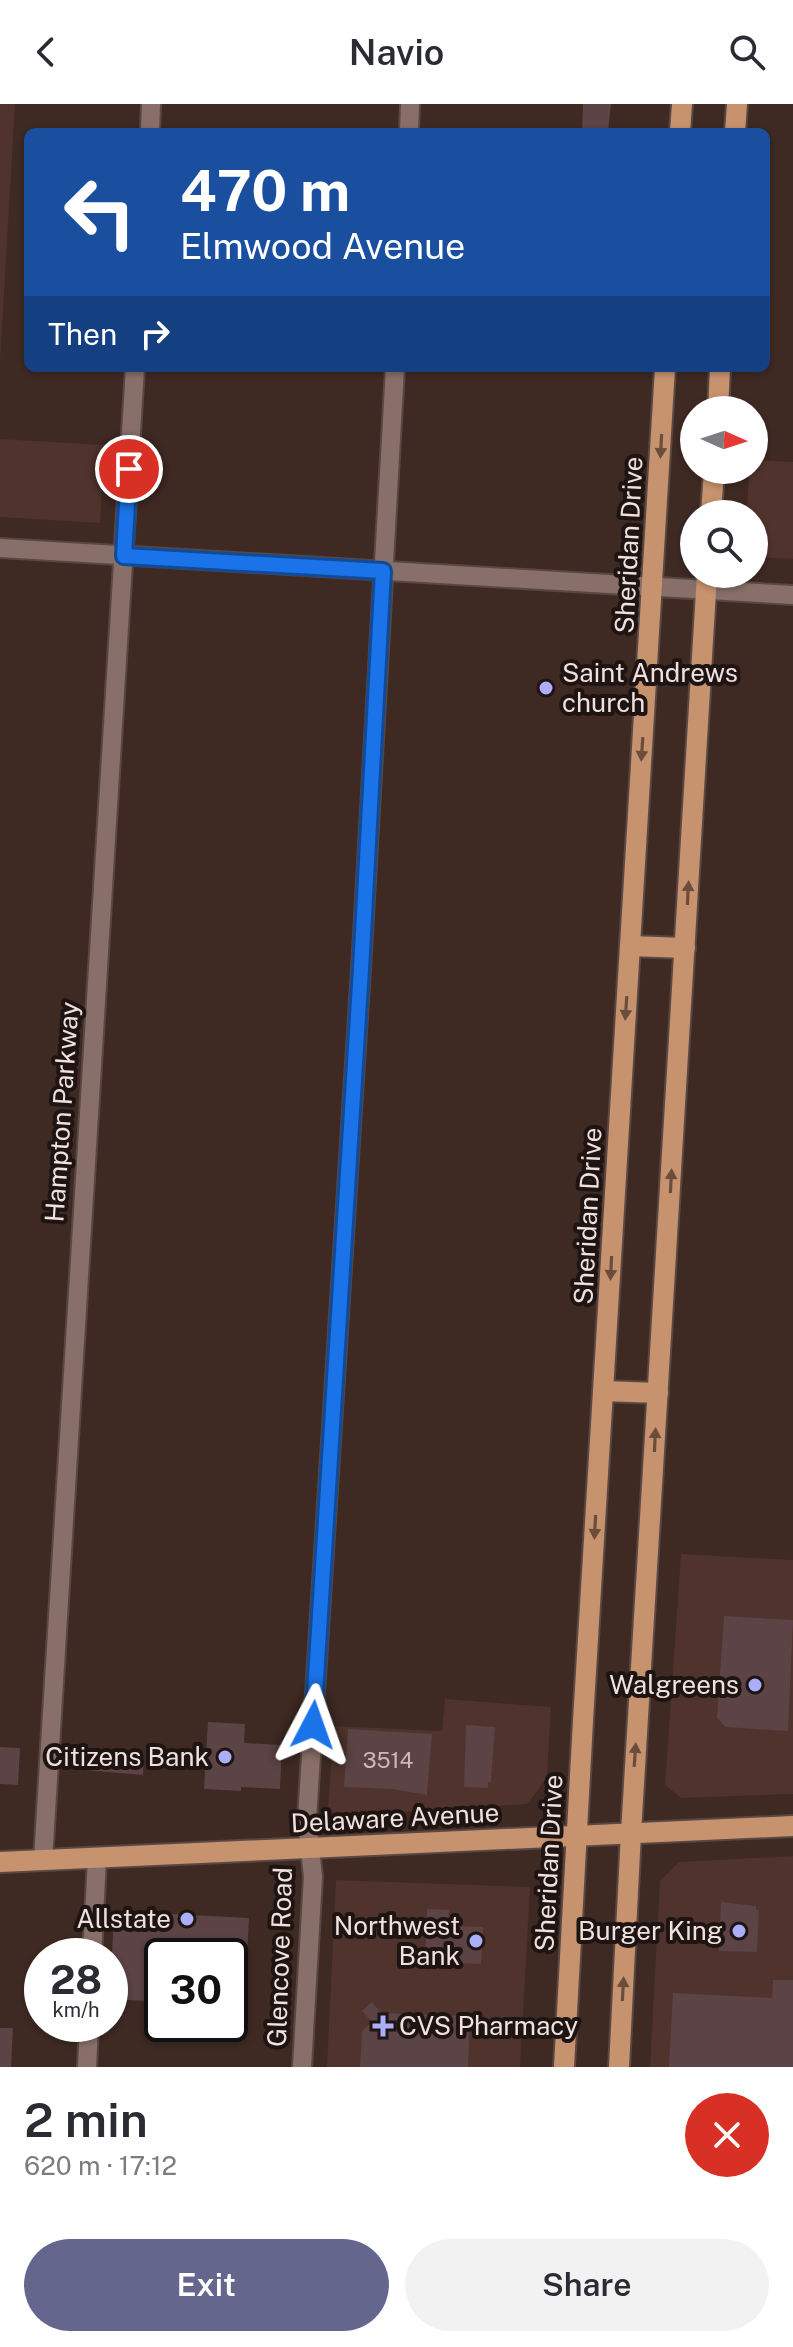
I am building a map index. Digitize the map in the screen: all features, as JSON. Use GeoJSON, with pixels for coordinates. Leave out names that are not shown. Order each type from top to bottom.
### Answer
{"type":"FeatureCollection","features":[{"type":"Feature","properties":{"kind":"main road"},"geometry":{"type":"LineString","coordinates":[[680,128],[682,104]]}},
{"type":"Feature","properties":{"kind":"main road"},"geometry":{"type":"LineString","coordinates":[[735,128],[737,104]]}},
{"type":"Feature","properties":{"kind":"main road","name":"Sheridan Drive"},"geometry":{"type":"LineString","coordinates":[[564,2067],[665,372]]}},
{"type":"Feature","properties":{"kind":"main road"},"geometry":{"type":"LineString","coordinates":[[719,396],[720,372]]}},
{"type":"Feature","properties":{"kind":"main road"},"geometry":{"type":"LineString","coordinates":[[619,2067],[707,588]]}},
{"type":"Feature","properties":{"kind":"main road"},"geometry":{"type":"LineString","coordinates":[[630,946],[685,948]]}},
{"type":"Feature","properties":{"kind":"main road"},"geometry":{"type":"LineString","coordinates":[[603,1391],[658,1393]]}},
{"type":"Feature","properties":{"kind":"main road","name":"Delaware Avenue"},"geometry":{"type":"LineString","coordinates":[[0,1862],[793,1826]]}},
{"type":"Feature","properties":{"kind":"street"},"geometry":{"type":"LineString","coordinates":[[150,128],[151,104]]}},
{"type":"Feature","properties":{"kind":"street"},"geometry":{"type":"LineString","coordinates":[[409,128],[410,104]]}},
{"type":"Feature","properties":{"kind":"street","name":"Hampton Parkway"},"geometry":{"type":"LineString","coordinates":[[43,1860],[135,372]]}},
{"type":"Feature","properties":{"kind":"street","name":"Glencove Road"},"geometry":{"type":"LineString","coordinates":[[302,2067],[313,1877],[307,1819],[361,969],[395,372]]}},
{"type":"Feature","properties":{"kind":"street"},"geometry":{"type":"LineString","coordinates":[[0,548],[652,587],[680,584]]}},
{"type":"Feature","properties":{"kind":"street"},"geometry":{"type":"LineString","coordinates":[[747,588],[793,595]]}},
{"type":"Feature","properties":{"kind":"street"},"geometry":{"type":"LineString","coordinates":[[93,1938],[97,1858]]}},
{"type":"Feature","properties":{"kind":"street"},"geometry":{"type":"LineString","coordinates":[[87,2067],[88,2042]]}},
{"type":"Feature","properties":{"kind":"shaded area"},"geometry":{"type":"Polygon","coordinates":[[[0,104],[15,104],[0,362],[0,104]]]}},
{"type":"Feature","properties":{"kind":"shaded area"},"geometry":{"type":"Polygon","coordinates":[[[0,439],[104,445],[100,523],[0,517],[0,439]]]}},
{"type":"Feature","properties":{"kind":"shaded area"},"geometry":{"type":"Polygon","coordinates":[[[768,461],[793,462],[793,559],[768,558],[768,500],[748,500],[748,484],[768,484],[768,461]]]}},
{"type":"Feature","properties":{"kind":"shaded area"},"geometry":{"type":"Polygon","coordinates":[[[681,1554],[793,1560],[793,1794],[681,1798],[665,1785],[681,1554]]]}},
{"type":"Feature","properties":{"kind":"shaded area"},"geometry":{"type":"Polygon","coordinates":[[[445,1699],[551,1707],[547,1778],[527,1804],[338,1816],[328,1808],[334,1726],[442,1731],[445,1699]]]}},
{"type":"Feature","properties":{"kind":"shaded area"},"geometry":{"type":"Polygon","coordinates":[[[793,1856],[793,2067],[650,2067],[660,1881],[679,1862],[793,1856]]]}},
{"type":"Feature","properties":{"kind":"shaded area"},"geometry":{"type":"Polygon","coordinates":[[[336,1880],[530,1887],[520,2067],[327,2067],[336,1880]]]}},
{"type":"Feature","properties":{"kind":"building"},"geometry":{"type":"Polygon","coordinates":[[[583,104],[611,104],[608,128],[582,128],[583,104]]]}},
{"type":"Feature","properties":{"kind":"building","name":"Walgreens"},"geometry":{"type":"Polygon","coordinates":[[[724,1616],[793,1620],[788,1731],[726,1727],[717,1718],[724,1616]]]}},
{"type":"Feature","properties":{"kind":"building"},"geometry":{"type":"Polygon","coordinates":[[[208,1722],[245,1724],[244,1743],[282,1745],[280,1789],[204,1789],[208,1722]]]}},
{"type":"Feature","properties":{"kind":"building"},"geometry":{"type":"Polygon","coordinates":[[[466,1725],[495,1727],[488,1788],[464,1787],[466,1725]]]}},
{"type":"Feature","properties":{"kind":"building"},"geometry":{"type":"Polygon","coordinates":[[[348,1729],[432,1734],[427,1795],[392,1789],[344,1787],[348,1729]]]}},
{"type":"Feature","properties":{"kind":"building"},"geometry":{"type":"Polygon","coordinates":[[[0,1747],[20,1748],[18,1785],[0,1784],[0,1747]]]}},
{"type":"Feature","properties":{"kind":"building"},"geometry":{"type":"Polygon","coordinates":[[[85,1749],[144,1753],[143,1775],[84,1770],[85,1749]]]}},
{"type":"Feature","properties":{"kind":"building","name":"Burger King"},"geometry":{"type":"Polygon","coordinates":[[[721,1902],[756,1906],[759,1910],[757,1952],[719,1951],[721,1902]]]}},
{"type":"Feature","properties":{"kind":"building"},"geometry":{"type":"Polygon","coordinates":[[[427,1909],[449,1910],[448,1926],[483,1927],[481,1964],[425,1962],[427,1909]]]}},
{"type":"Feature","properties":{"kind":"building"},"geometry":{"type":"Polygon","coordinates":[[[114,1911],[249,1918],[248,1938],[144,1938],[144,2001],[128,2000],[128,1938],[113,1938],[114,1911]]]}},
{"type":"Feature","properties":{"kind":"building"},"geometry":{"type":"Polygon","coordinates":[[[773,1980],[793,1980],[793,2067],[669,2067],[673,1993],[772,1998],[773,1980]]]}},
{"type":"Feature","properties":{"kind":"building","name":"CVS Pharmacy"},"geometry":{"type":"Polygon","coordinates":[[[372,2002],[381,2013],[470,2016],[468,2067],[360,2067],[362,2031],[372,2022],[362,2011],[372,2002]]]}},
{"type":"Feature","properties":{"kind":"building"},"geometry":{"type":"Polygon","coordinates":[[[0,2028],[13,2028],[11,2067],[0,2067],[0,2028]]]}},
{"type":"Feature","properties":{"kind":"place","name":"Saint Andrews church"},"geometry":{"type":"Point","coordinates":[546,688]}},
{"type":"Feature","properties":{"kind":"place","name":"Walgreens"},"geometry":{"type":"Point","coordinates":[755,1685]}},
{"type":"Feature","properties":{"kind":"place","name":"Citizens Bank"},"geometry":{"type":"Point","coordinates":[225,1757]}},
{"type":"Feature","properties":{"kind":"place","name":"Allstate"},"geometry":{"type":"Point","coordinates":[187,1919]}},
{"type":"Feature","properties":{"kind":"place","name":"Burger King"},"geometry":{"type":"Point","coordinates":[739,1931]}},
{"type":"Feature","properties":{"kind":"place","name":"Northwest Bank"},"geometry":{"type":"Point","coordinates":[476,1941]}},
{"type":"Feature","properties":{"kind":"place","name":"CVS Pharmacy"},"geometry":{"type":"Point","coordinates":[383,2026]}},
{"type":"Feature","properties":{"kind":"route"},"geometry":{"type":"LineString","coordinates":[[129,469],[124,556],[383,571],[313,1725]]}}]}
